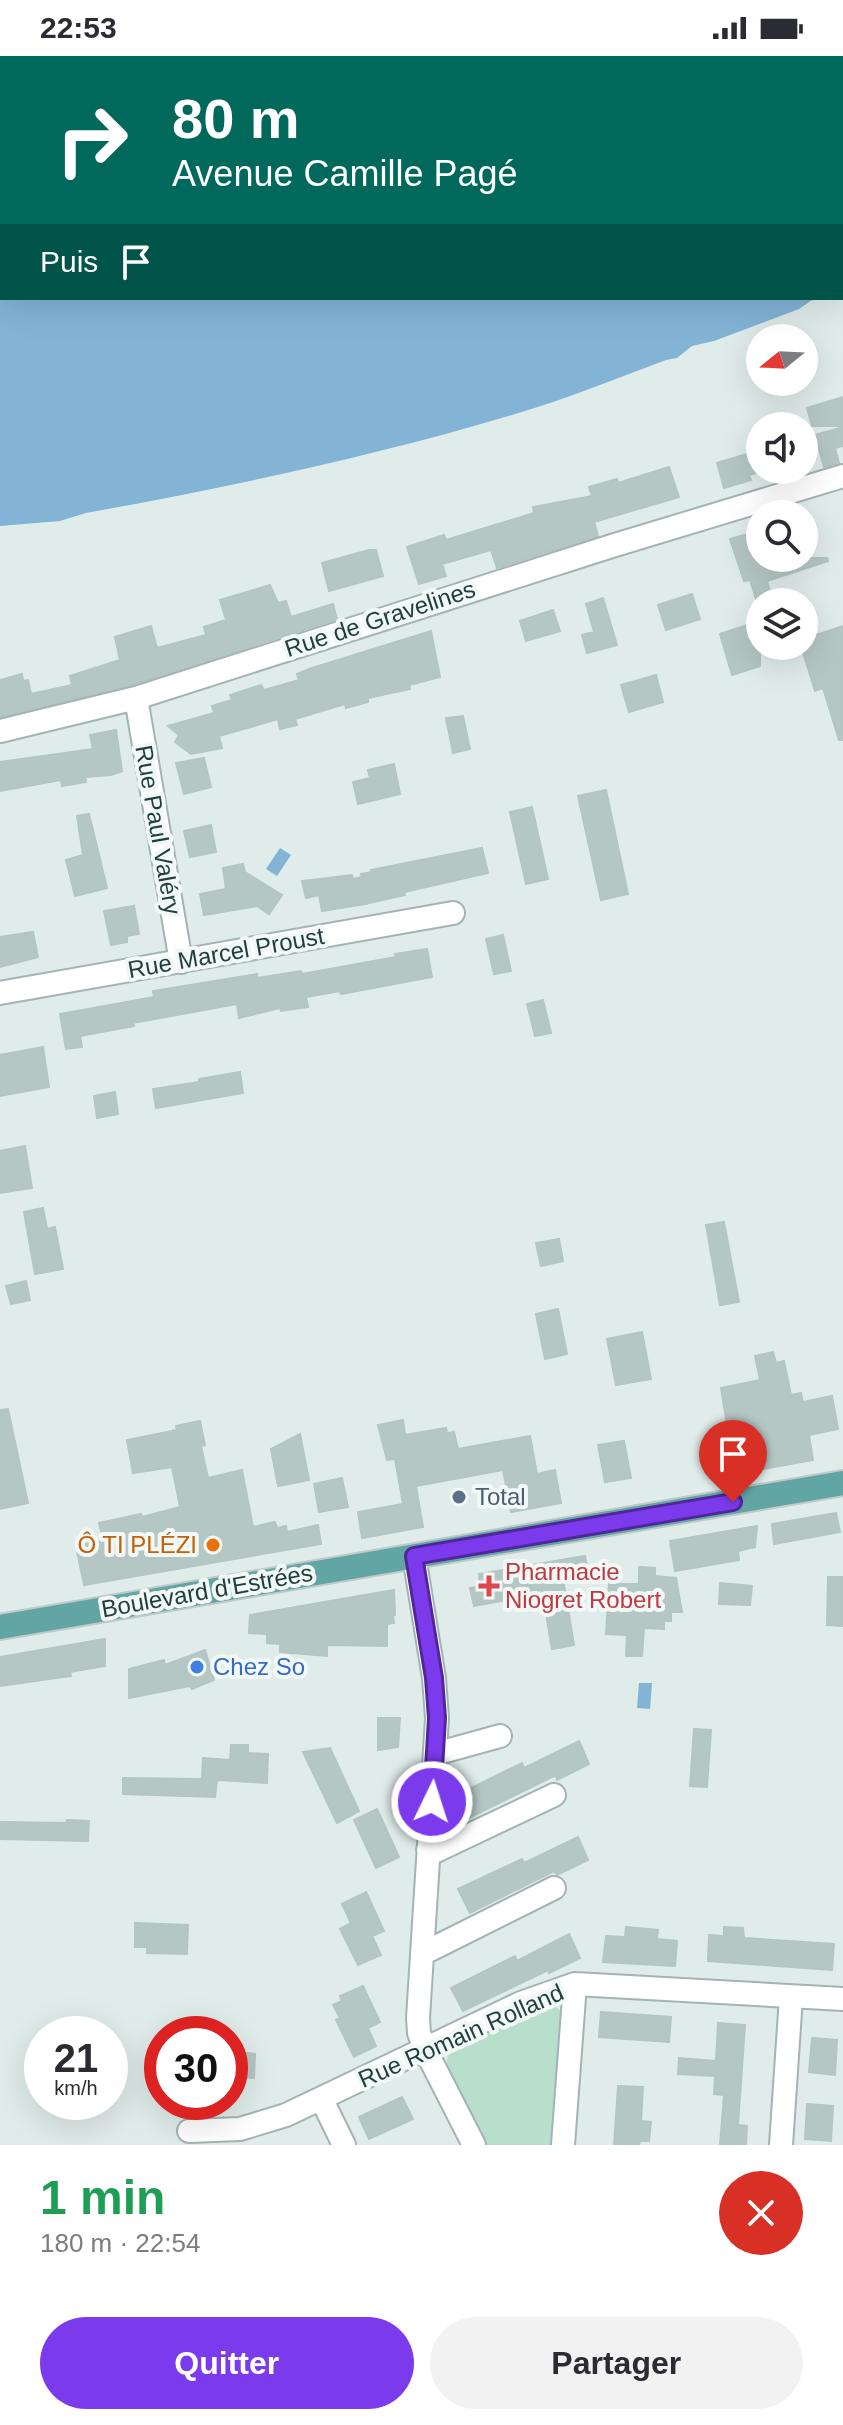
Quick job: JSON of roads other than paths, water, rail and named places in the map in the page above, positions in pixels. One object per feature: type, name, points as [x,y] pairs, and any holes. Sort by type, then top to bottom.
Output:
[{"type":"main road","name":"Boulevard d'Estrées","points":[[0,1627],[843,1483]]},
{"type":"street","name":"Rue de Gravelines","points":[[0,731],[136,698],[843,476]]},
{"type":"street","name":"Rue Paul Valéry","points":[[136,698],[181,962]]},
{"type":"street","name":"Rue Marcel Proust","points":[[0,993],[453,913]]},
{"type":"street","points":[[414,1556],[434,1678],[437,1718],[418,2018],[425,2049],[474,2145]]},
{"type":"street","points":[[435,1754],[500,1736]]},
{"type":"street","points":[[428,1850],[436,1851],[554,1795]]},
{"type":"street","points":[[423,1951],[554,1888]]},
{"type":"street","points":[[563,2145],[575,1984]]},
{"type":"street","name":"Rue Romain Rolland","points":[[189,2131],[240,2129],[286,2115],[521,2003],[575,1984],[843,1999]]},
{"type":"street","points":[[781,2145],[791,1997]]},
{"type":"street","points":[[322,2100],[344,2145]]},
{"type":"water","points":[[0,300],[812,300],[799,309],[759,324],[746,324],[746,329],[692,346],[677,358],[551,403],[300,470],[86,513],[60,521],[0,526]]},
{"type":"water","points":[[280,848],[291,855],[277,876],[266,869]]},
{"type":"water","points":[[639,1683],[652,1683],[650,1709],[637,1708]]},
{"type":"place","name":"Total","points":[[459,1497]]},
{"type":"place","name":"Ô TI PLÉZI","points":[[213,1545]]},
{"type":"place","name":"Pharmacie Niogret Robert","points":[[489,1586]]},
{"type":"place","name":"Chez So","points":[[197,1667]]}]
